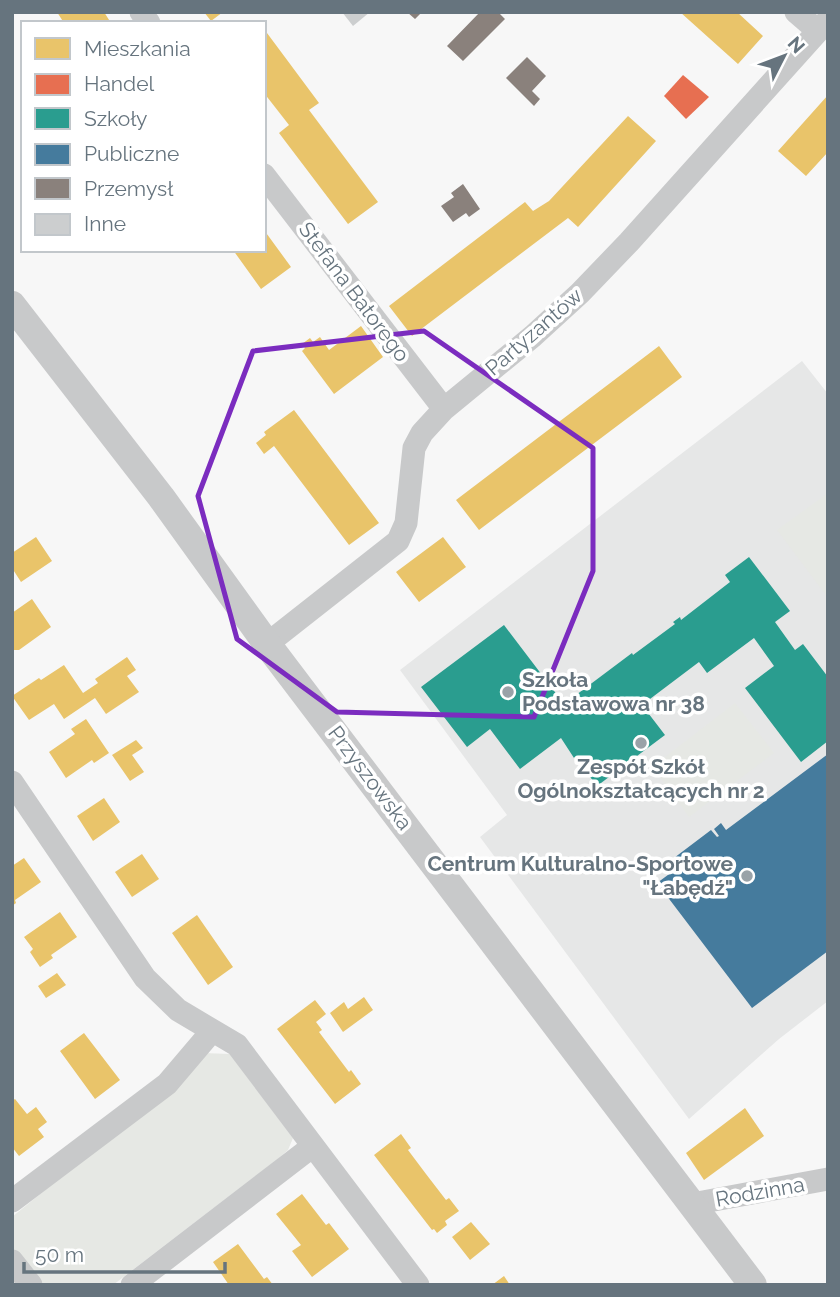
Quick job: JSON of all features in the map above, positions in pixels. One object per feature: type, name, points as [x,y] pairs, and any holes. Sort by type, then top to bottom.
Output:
[{"type":"street","points":[[796,12],[823,26]]},
{"type":"street","name":"Partyzantów","points":[[267,644],[398,541],[406,523],[414,448],[422,433],[444,409],[533,336],[580,293],[823,26]]},
{"type":"street","name":"Stefana Batorego","points":[[266,178],[444,409]]},
{"type":"street","name":"Przyszowska","points":[[12,305],[161,497],[267,644],[753,1285]]},
{"type":"street","points":[[12,782],[145,978],[178,1010],[237,1045],[418,1285]]},
{"type":"street","points":[[12,1201],[167,1084],[212,1031]]},
{"type":"street","points":[[132,1285],[313,1146]]},
{"type":"street","name":"Rodzinna","points":[[692,1204],[828,1179]]},
{"type":"street","points":[[12,1261],[32,1285]]},
{"type":"highlighted area","points":[[424,331],[593,448],[593,571],[534,717],[337,712],[237,639],[198,496],[253,351]]},
{"type":"shaded area","name":"Zespół Szkół Ogólnokształcących nr 2","points":[[802,361],[828,394],[828,1001],[779,1039],[689,1119],[480,837],[507,815],[400,670]]},
{"type":"shaded area","points":[[828,493],[828,598],[777,530]]},
{"type":"shaded area","points":[[735,703],[774,753],[689,817],[652,767]]},
{"type":"shaded area","points":[[203,1053],[230,1054],[293,1138],[288,1150],[113,1285],[42,1285],[12,1248],[12,1217],[82,1160]]},
{"type":"building: Mieszkania","points":[[57,12],[104,12],[110,21],[63,21]]},
{"type":"building: Mieszkania","points":[[204,12],[223,12],[211,21]]},
{"type":"building: Mieszkania","points":[[680,12],[737,12],[763,36],[738,64]]},
{"type":"building: Mieszkania","points":[[266,34],[319,103],[309,110],[378,202],[348,224],[279,133],[289,125],[266,96]]},
{"type":"building: Mieszkania","points":[[828,95],[828,152],[806,176],[778,151]]},
{"type":"building: Mieszkania","points":[[628,116],[656,141],[578,227],[568,218],[412,336],[389,306],[525,202],[533,211],[549,201]]},
{"type":"building: Mieszkania","points":[[266,233],[291,267],[261,289],[234,252],[266,252]]},
{"type":"building: Mieszkania","points":[[361,326],[383,357],[334,394],[302,351],[305,348],[302,344],[310,338],[313,342],[320,337],[329,350]]},
{"type":"building: Mieszkania","points":[[659,346],[682,377],[479,530],[456,500]]},
{"type":"building: Mieszkania","points":[[294,410],[379,523],[349,545],[274,446],[264,454],[256,443],[266,435],[264,432]]},
{"type":"building: Mieszkania","points":[[36,537],[52,561],[21,582],[12,568],[12,553]]},
{"type":"building: Mieszkania","points":[[443,537],[466,567],[419,602],[396,572]]},
{"type":"building: Mieszkania","points":[[32,599],[51,627],[19,650],[12,650],[12,613]]},
{"type":"building: Mieszkania","points":[[127,657],[136,670],[127,676],[139,692],[106,714],[95,698],[64,719],[54,704],[29,720],[12,696],[64,665],[83,693],[98,683],[95,679]]},
{"type":"building: Mieszkania","points":[[86,719],[109,753],[94,763],[92,760],[66,778],[49,752],[75,734],[71,729]]},
{"type":"building: Mieszkania","points":[[136,740],[143,748],[132,755],[144,772],[130,781],[112,755]]},
{"type":"building: Mieszkania","points":[[104,798],[120,822],[93,841],[77,816]]},
{"type":"building: Mieszkania","points":[[142,854],[159,879],[132,897],[115,872]]},
{"type":"building: Mieszkania","points":[[24,858],[41,882],[15,900],[16,903],[12,906],[12,866]]},
{"type":"building: Mieszkania","points":[[60,912],[77,937],[51,955],[53,958],[40,967],[30,952],[33,949],[24,937]]},
{"type":"building: Mieszkania","points":[[197,915],[233,967],[208,985],[172,933]]},
{"type":"building: Mieszkania","points":[[57,973],[66,985],[46,998],[38,986]]},
{"type":"building: Mieszkania","points":[[364,997],[373,1010],[343,1032],[330,1013],[344,1002],[348,1009]]},
{"type":"building: Mieszkania","points":[[315,1000],[326,1014],[316,1022],[322,1030],[319,1032],[361,1084],[335,1104],[277,1029]]},
{"type":"building: Mieszkania","points":[[84,1033],[120,1080],[95,1099],[60,1051]]},
{"type":"building: Mieszkania","points":[[15,1099],[27,1114],[36,1107],[47,1122],[38,1129],[44,1137],[19,1156],[12,1147],[12,1101]]},
{"type":"building: Mieszkania","points":[[745,1108],[764,1136],[704,1180],[686,1153]]},
{"type":"building: Mieszkania","points":[[401,1134],[411,1148],[408,1150],[426,1174],[446,1200],[449,1198],[459,1211],[445,1221],[447,1225],[437,1233],[374,1155]]},
{"type":"building: Mieszkania","points":[[302,1194],[349,1249],[312,1277],[292,1251],[301,1245],[276,1214]]},
{"type":"building: Mieszkania","points":[[471,1222],[490,1244],[470,1260],[452,1237]]},
{"type":"building: Mieszkania","points":[[238,1244],[264,1279],[267,1277],[273,1285],[229,1285],[213,1262]]},
{"type":"building: Mieszkania","points":[[504,1276],[510,1285],[492,1285]]},
{"type":"building: Handel","points":[[683,75],[709,97],[686,119],[664,96]]},
{"type":"building: Szkoły","points":[[749,557],[790,611],[775,622],[795,650],[803,644],[828,677],[828,741],[801,762],[745,688],[774,666],[754,638],[707,673],[699,662],[642,705],[665,735],[597,786],[561,738],[520,769],[490,729],[467,747],[421,687],[504,625],[564,704],[730,582],[725,575]]},
{"type":"building: Publiczne","name":"Centrum Kulturalno-Sportowe \"Łabędź\"","points":[[828,754],[828,951],[752,1008],[657,883],[676,869],[670,861],[711,830],[719,836],[714,829],[721,823],[726,830]]},
{"type":"building: Przemysł","points":[[407,12],[422,12],[415,19]]},
{"type":"building: Przemysł","points":[[480,12],[498,12],[505,19],[463,61],[447,46]]},
{"type":"building: Przemysł","points":[[527,57],[546,76],[532,91],[540,99],[534,106],[506,78]]},
{"type":"building: Przemysł","points":[[463,184],[480,209],[469,217],[466,213],[453,222],[441,206],[454,197],[451,193]]},
{"type":"building: Inne","points":[[342,12],[370,12],[353,26]]},
{"type":"place","name":"Szkoła Podstawowa nr 38","points":[[508,692]]},
{"type":"place","name":"Zespół Szkół Ogólnokształcących nr 2","points":[[641,743]]},
{"type":"place","name":"Centrum Kulturalno-Sportowe \"Łabędź\"","points":[[747,876]]}]
